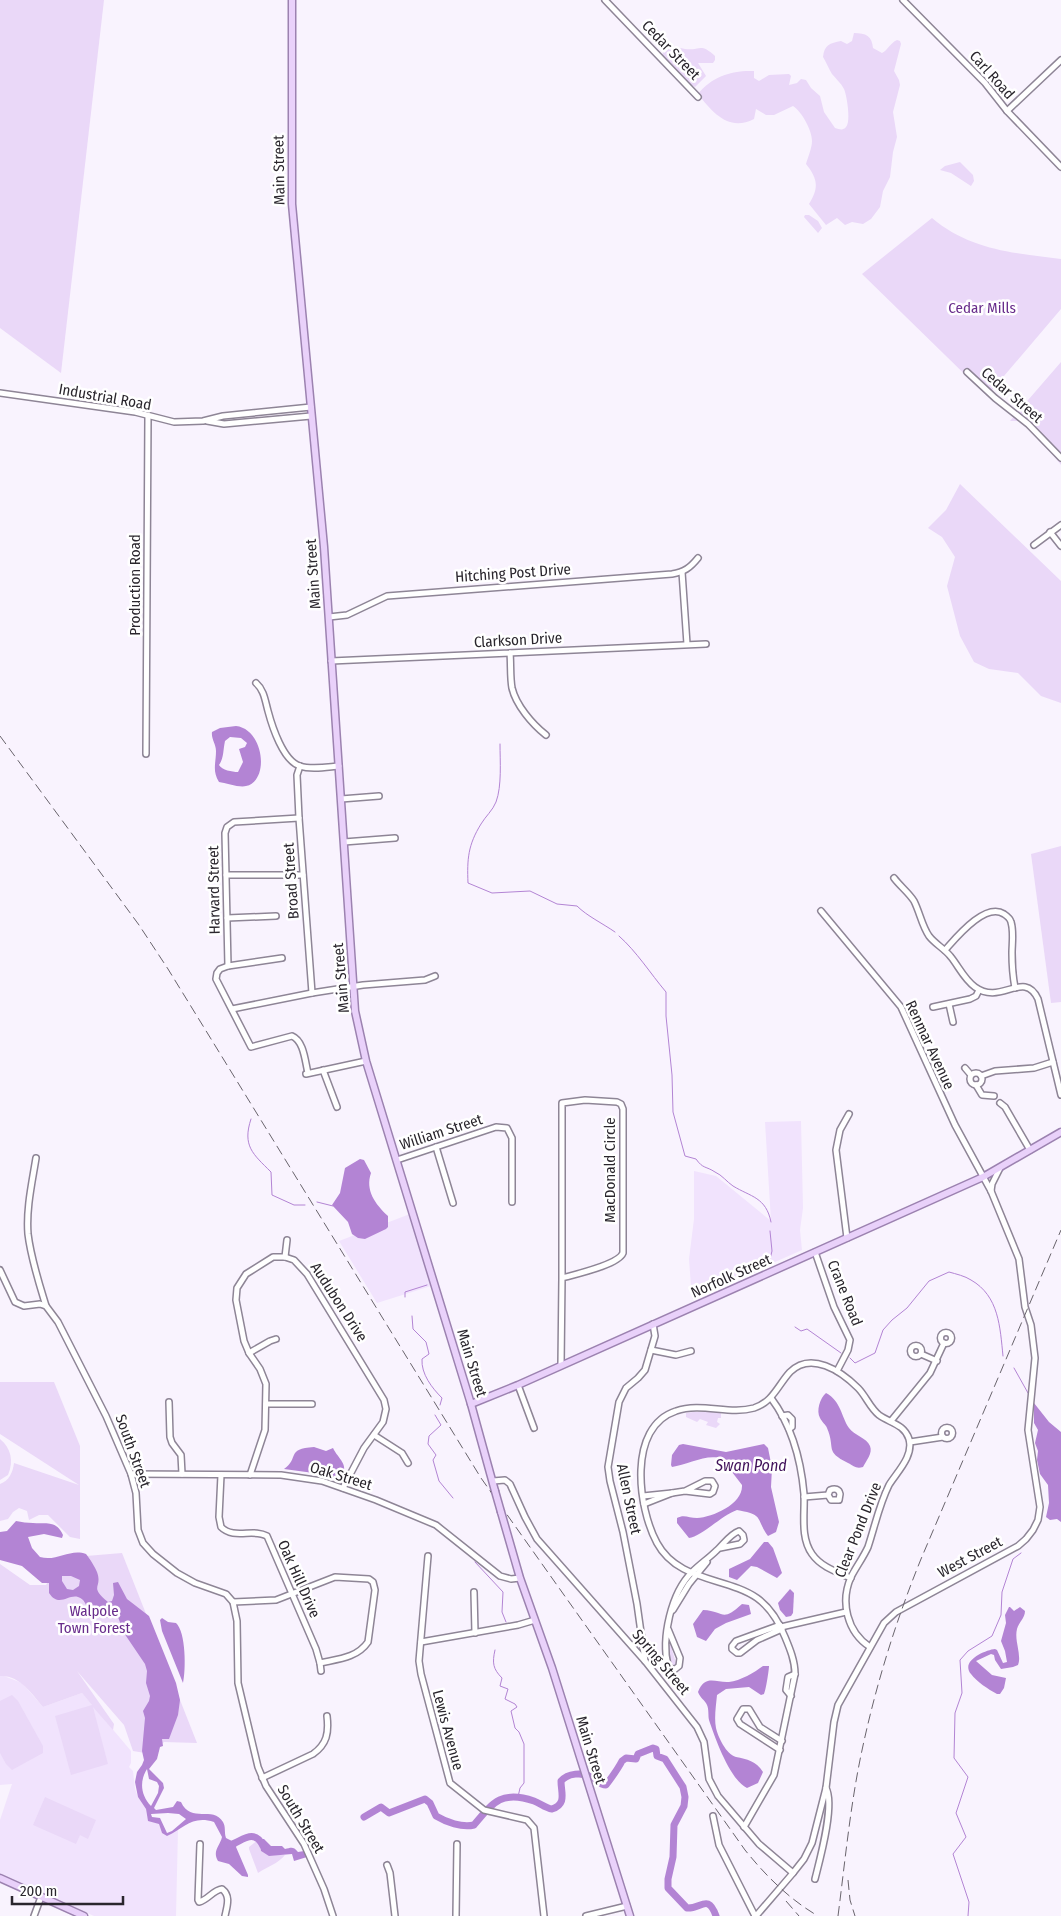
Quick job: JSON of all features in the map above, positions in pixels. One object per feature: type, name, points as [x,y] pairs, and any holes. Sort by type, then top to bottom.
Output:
[{"type":"main road","name":"Main Street","points":[[292,0],[292,193],[329,617],[353,986],[359,1030],[366,1061],[471,1404],[520,1578],[552,1668],[630,1916]]},
{"type":"main road","points":[[1000,1168],[1061,1132]]},
{"type":"main road","name":"Norfolk Street","points":[[471,1404],[518,1385],[1000,1168]]},
{"type":"main road","points":[[0,1878],[84,1916]]},
{"type":"street","name":"Cedar Street","points":[[605,0],[698,97]]},
{"type":"street","name":"Carl Road","points":[[903,0],[985,83],[1008,111],[1061,166]]},
{"type":"street","points":[[1008,111],[1061,60]]},
{"type":"street","name":"Cedar Street","points":[[967,372],[995,398],[1028,424],[1061,458]]},
{"type":"street","name":"Industrial Road","points":[[0,393],[148,416],[174,422],[207,421],[224,424],[311,416]]},
{"type":"street","name":"Industrial Road","points":[[207,421],[222,416],[311,407]]},
{"type":"street","name":"Production Road","points":[[146,754],[148,416]]},
{"type":"street","points":[[1034,545],[1061,525]]},
{"type":"street","points":[[1050,532],[1061,546]]},
{"type":"street","points":[[687,644],[682,572],[692,566],[698,558]]},
{"type":"street","name":"Hitching Post Drive","points":[[329,617],[348,615],[387,596],[682,572]]},
{"type":"street","name":"Clarkson Drive","points":[[331,661],[706,644]]},
{"type":"street","points":[[510,653],[512,686],[516,699],[538,728],[546,735]]},
{"type":"street","points":[[256,683],[262,689],[271,722],[288,756],[300,766],[310,768],[338,766]]},
{"type":"street","name":"Broad Street","points":[[300,766],[298,775],[299,818],[312,993]]},
{"type":"street","points":[[341,799],[380,796]]},
{"type":"street","name":"Harvard Street","points":[[228,966],[225,833],[227,827],[234,822],[299,818]]},
{"type":"street","points":[[344,842],[395,838]]},
{"type":"street","points":[[226,876],[303,875]]},
{"type":"street","points":[[894,878],[914,901],[930,938],[944,950],[962,974],[979,990],[991,994],[1028,986],[1036,993],[1061,1095]]},
{"type":"street","name":"Renmar Avenue","points":[[821,911],[901,1007],[950,1116],[983,1177]]},
{"type":"street","points":[[944,950],[971,923],[980,917],[992,912],[1006,914],[1012,922],[1013,931],[1012,968],[1014,988]]},
{"type":"street","points":[[226,918],[276,916]]},
{"type":"street","points":[[282,958],[228,966],[220,969],[216,974],[217,982],[251,1047],[292,1036],[297,1038],[302,1046],[306,1073],[366,1061]]},
{"type":"street","points":[[232,1009],[353,986],[425,980],[435,976]]},
{"type":"street","points":[[933,1007],[970,999],[976,996],[979,990]]},
{"type":"street","points":[[949,1004],[953,1022]]},
{"type":"street","points":[[971,1076],[976,1073],[981,1076],[995,1071],[1026,1069],[1053,1062]]},
{"type":"street","points":[[965,1068],[971,1076],[970,1081],[976,1085],[982,1095],[994,1096]]},
{"type":"street","points":[[324,1070],[337,1107]]},
{"type":"street","points":[[976,1085],[981,1082],[981,1076]]},
{"type":"street","name":"MacDonald Circle","points":[[561,1365],[562,1103],[585,1100],[617,1102],[621,1104],[622,1109],[623,1253],[614,1262],[562,1278]]},
{"type":"street","points":[[1000,1103],[1005,1107],[1030,1150]]},
{"type":"street","points":[[847,1238],[836,1150],[840,1130],[849,1114]]},
{"type":"street","name":"William Street","points":[[396,1160],[496,1128],[508,1129],[512,1141],[512,1202]]},
{"type":"street","points":[[436,1147],[454,1203]]},
{"type":"street","name":"South Street","points":[[36,1158],[30,1196],[28,1234],[46,1306],[55,1316],[98,1398],[131,1474],[136,1493],[138,1530],[144,1543],[148,1549],[177,1573],[195,1583],[226,1594],[233,1602],[237,1621],[238,1683],[258,1767],[262,1778],[304,1844],[324,1889],[333,1916]]},
{"type":"street","points":[[991,1191],[992,1184],[1000,1168]]},
{"type":"street","name":"West Street","points":[[755,1916],[804,1859],[812,1843],[826,1788],[836,1712],[844,1691],[884,1622],[893,1614],[1018,1546],[1031,1534],[1039,1514],[1039,1495],[1028,1430],[1035,1370],[1031,1325],[1026,1307],[1019,1259],[991,1191],[983,1177]]},
{"type":"street","points":[[250,1475],[264,1434],[266,1384],[264,1376],[249,1353],[243,1338],[236,1300],[237,1288],[249,1272],[273,1258],[284,1257],[287,1240]]},
{"type":"street","name":"Crane Road","points":[[815,1252],[834,1307],[850,1340],[848,1350],[837,1371]]},
{"type":"street","name":"Audubon Drive","points":[[284,1257],[296,1261],[305,1270],[380,1392],[385,1405],[383,1422],[364,1448],[344,1488]]},
{"type":"street","points":[[0,1270],[16,1302],[24,1306],[40,1304],[46,1306]]},
{"type":"street","name":"Allen Street","points":[[645,1661],[637,1604],[608,1467],[619,1402],[626,1388],[641,1375],[655,1336],[653,1324]]},
{"type":"street","points":[[249,1353],[270,1341],[276,1340]]},
{"type":"street","points":[[891,1421],[924,1382],[937,1361],[944,1343]]},
{"type":"street","points":[[651,1350],[672,1354],[691,1351]]},
{"type":"street","points":[[921,1354],[937,1361]]},
{"type":"street","points":[[744,1827],[772,1779],[791,1696],[795,1674],[794,1660],[781,1627],[768,1608],[756,1597],[694,1574],[668,1558],[660,1549],[650,1526],[643,1496],[641,1468],[643,1453],[651,1433],[664,1418],[675,1411],[691,1408],[746,1409],[755,1407],[771,1398],[792,1370],[805,1363],[819,1363],[837,1371],[857,1388],[876,1413],[901,1427],[910,1442],[943,1437]]},
{"type":"street","points":[[518,1385],[534,1428]]},
{"type":"street","points":[[771,1398],[789,1429],[799,1461],[804,1497],[805,1537],[812,1553],[822,1564],[851,1578]]},
{"type":"street","points":[[169,1402],[170,1437],[181,1455],[182,1474]]},
{"type":"street","points":[[266,1404],[312,1404]]},
{"type":"street","points":[[374,1435],[402,1453],[408,1463]]},
{"type":"street","name":"Clear Pond Drive","points":[[870,1647],[856,1635],[846,1612],[846,1594],[851,1578],[866,1550],[882,1500],[907,1458],[910,1442]]},
{"type":"street","name":"Oak Street","points":[[131,1474],[221,1474],[306,1477],[344,1488],[436,1525],[500,1576],[511,1579],[520,1578]]},
{"type":"street","name":"Oak Hill Drive","points":[[221,1474],[219,1517],[222,1527],[230,1532],[264,1534],[270,1542],[293,1594],[320,1663],[321,1671]]},
{"type":"street","name":"Spring Street","points":[[493,1482],[505,1480],[510,1484],[537,1539],[645,1661],[700,1732],[704,1742],[706,1766],[711,1784],[718,1796],[760,1844],[793,1873]]},
{"type":"street","points":[[644,1504],[685,1491],[705,1481],[712,1481],[715,1486],[714,1492],[710,1494],[685,1491]]},
{"type":"street","points":[[643,1496],[667,1492],[672,1494]]},
{"type":"street","points":[[804,1497],[828,1495]]},
{"type":"street","points":[[668,1629],[680,1658],[679,1666],[674,1670],[669,1668],[667,1664],[668,1629],[671,1614],[694,1574],[713,1554],[736,1532],[742,1532],[744,1540],[740,1544],[720,1548]]},
{"type":"street","name":"Lewis Avenue","points":[[428,1556],[419,1661],[450,1783],[486,1810],[527,1820],[534,1828],[544,1916]]},
{"type":"street","points":[[233,1602],[276,1600],[335,1577],[369,1579],[375,1586],[368,1642],[364,1648],[352,1656],[320,1663]]},
{"type":"street","points":[[474,1592],[475,1633]]},
{"type":"street","points":[[756,1637],[781,1627],[846,1612]]},
{"type":"street","points":[[421,1642],[518,1625],[535,1620]]},
{"type":"street","points":[[780,1750],[740,1724],[737,1719],[739,1713],[742,1709],[748,1709],[760,1727],[782,1741]]},
{"type":"street","points":[[262,1778],[320,1749],[328,1735],[327,1716]]},
{"type":"street","points":[[815,1879],[825,1836],[830,1796],[826,1788]]},
{"type":"street","points":[[713,1816],[719,1845],[755,1916]]},
{"type":"street","points":[[200,1844],[198,1900],[199,1902],[204,1901],[217,1890],[222,1889],[228,1898],[225,1916]]},
{"type":"street","points":[[456,1916],[457,1844]]},
{"type":"street","points":[[387,1865],[390,1873],[395,1916]]},
{"type":"street","points":[[34,1916],[41,1897]]},
{"type":"street","points":[[586,1916],[627,1906]]},
{"type":"shaded area","points":[[801,1121],[803,1208],[800,1230],[802,1250],[692,1299],[689,1259],[694,1219],[694,1171],[716,1176],[771,1221],[765,1122]]},
{"type":"shaded area","points":[[410,1214],[431,1286],[377,1303],[339,1241]]},
{"type":"shaded area","points":[[0,1676],[22,1683],[43,1707],[82,1693],[131,1751],[129,1767],[133,1771],[135,1789],[146,1809],[147,1817],[159,1824],[162,1833],[170,1834],[178,1829],[176,1916],[94,1916],[0,1875],[0,1820],[12,1784],[0,1785]]},
{"type":"green space","points":[[0,0],[104,0],[61,373],[0,328]]},
{"type":"green space","points":[[854,33],[868,36],[873,48],[882,53],[895,41],[900,41],[901,44],[894,71],[900,85],[893,112],[897,137],[890,177],[883,191],[880,207],[871,219],[863,224],[852,222],[845,225],[837,218],[826,225],[809,204],[816,188],[813,174],[806,164],[812,137],[800,112],[793,106],[774,115],[766,115],[756,109],[754,119],[737,123],[729,122],[716,114],[698,94],[716,79],[731,73],[754,71],[754,78],[759,81],[769,75],[789,74],[791,76],[789,85],[797,83],[801,79],[806,80],[811,88],[820,96],[824,112],[835,128],[844,129],[848,120],[845,92],[823,57],[828,45],[841,41],[847,44],[852,41]]},
{"type":"green space","points":[[669,46],[685,49],[703,48],[715,56],[713,63],[698,63],[706,76],[695,87],[686,82],[662,56],[664,49]]},
{"type":"green space","points":[[960,162],[973,175],[974,181],[971,186],[951,173],[940,170],[945,166]]},
{"type":"green space","points":[[809,215],[818,221],[822,228],[818,233],[804,217]]},
{"type":"green space","name":"Cedar Mills","points":[[932,218],[946,229],[977,243],[1009,252],[1061,259],[1061,309],[987,396],[862,274]]},
{"type":"green space","points":[[1061,362],[1061,465],[1026,421],[1010,421]]},
{"type":"green space","points":[[960,484],[1061,581],[1061,703],[1041,696],[1018,673],[989,669],[974,662],[960,636],[947,586],[955,557],[942,537],[928,528],[946,510]]},
{"type":"green space","points":[[1061,846],[1061,1002],[1051,1003],[1031,854]]},
{"type":"green space","points":[[0,1382],[54,1382],[80,1446],[80,1539],[70,1537],[48,1515],[39,1515],[29,1520],[27,1511],[19,1508],[8,1519],[0,1521],[0,1484],[10,1476],[14,1463],[79,1485],[0,1434]]},
{"type":"green space","points":[[721,1412],[721,1418],[718,1418],[717,1422],[720,1424],[716,1428],[706,1425],[708,1422],[700,1419],[697,1422],[686,1417],[686,1413]]},
{"type":"green space","points":[[0,1439],[7,1446],[11,1465],[8,1475],[0,1480]]},
{"type":"green space","name":"Walpole Town Forest","points":[[122,1553],[197,1743],[164,1742],[151,1754],[133,1751],[124,1725],[77,1671],[114,1724],[113,1730],[93,1707],[108,1764],[71,1775],[55,1716],[92,1705],[82,1693],[43,1707],[25,1686],[14,1679],[0,1676],[0,1564],[30,1585],[46,1585],[62,1558]]},
{"type":"green space","points":[[670,1640],[675,1649],[672,1650],[678,1664],[673,1668],[669,1665],[668,1642]]},
{"type":"green space","points":[[12,1695],[18,1701],[43,1746],[43,1753],[12,1770],[0,1753],[0,1701]]},
{"type":"green space","points":[[45,1797],[96,1820],[88,1839],[80,1835],[76,1844],[33,1825]]},
{"type":"green space","points":[[259,1839],[261,1851],[264,1853],[285,1855],[276,1863],[258,1873],[249,1847]]},
{"type":"water","points":[[236,726],[245,729],[253,736],[258,745],[261,766],[254,782],[246,786],[237,786],[219,782],[215,771],[216,748],[212,732],[220,728]],"holes":[[[230,737],[241,738],[247,743],[245,747],[239,749],[243,762],[238,772],[222,768],[219,765],[223,757],[225,741]]]},
{"type":"water","points":[[360,1159],[364,1160],[371,1173],[369,1185],[372,1196],[388,1216],[388,1227],[386,1229],[365,1239],[358,1238],[352,1234],[348,1222],[332,1205],[340,1193],[345,1168]]},
{"type":"water","points":[[826,1393],[838,1404],[849,1428],[870,1446],[870,1454],[863,1467],[854,1466],[833,1452],[830,1435],[818,1412],[820,1401]]},
{"type":"water","points":[[1034,1403],[1049,1422],[1061,1432],[1061,1522],[1057,1519],[1050,1520],[1046,1517],[1049,1503],[1048,1485],[1040,1474],[1037,1460],[1038,1451],[1035,1443],[1038,1430],[1034,1423]]},
{"type":"water","name":"Swan Pond","points":[[683,1444],[726,1452],[764,1444],[768,1448],[772,1468],[771,1487],[779,1522],[776,1532],[768,1536],[756,1516],[737,1510],[694,1537],[689,1538],[677,1523],[677,1518],[682,1516],[704,1517],[719,1512],[738,1498],[742,1485],[722,1459],[710,1457],[672,1467],[672,1455],[679,1445]]},
{"type":"water","points":[[314,1447],[326,1451],[333,1448],[344,1465],[341,1478],[338,1480],[321,1474],[284,1469],[289,1465],[296,1452]]},
{"type":"water","points":[[16,1521],[54,1525],[60,1530],[63,1535],[62,1538],[44,1534],[28,1537],[32,1548],[40,1557],[52,1558],[74,1553],[86,1554],[97,1572],[97,1590],[102,1597],[108,1602],[112,1601],[114,1595],[113,1583],[118,1582],[127,1599],[149,1616],[176,1683],[180,1700],[178,1715],[169,1739],[162,1739],[163,1746],[160,1747],[157,1759],[149,1769],[163,1783],[164,1788],[154,1808],[156,1810],[173,1807],[177,1801],[181,1802],[190,1812],[219,1817],[224,1824],[226,1838],[232,1841],[237,1839],[236,1847],[248,1877],[242,1876],[229,1864],[218,1861],[216,1851],[222,1837],[214,1822],[206,1820],[194,1821],[167,1836],[162,1833],[159,1824],[148,1821],[146,1809],[138,1797],[135,1782],[137,1772],[144,1760],[142,1751],[145,1718],[143,1711],[150,1696],[146,1683],[147,1671],[145,1664],[124,1633],[115,1609],[109,1611],[110,1617],[108,1618],[95,1613],[78,1597],[56,1600],[49,1593],[49,1583],[42,1583],[22,1566],[0,1560],[0,1532],[7,1531]],"holes":[[[62,1576],[71,1576],[80,1580],[79,1586],[73,1590],[67,1589],[62,1581]],[[147,1769],[149,1779],[157,1782],[159,1786],[158,1793],[151,1806],[143,1793],[144,1774]],[[151,1814],[179,1814],[186,1819],[167,1833],[160,1818],[152,1817]]]},
{"type":"water","points":[[764,1542],[768,1542],[773,1548],[782,1573],[777,1578],[757,1567],[751,1566],[737,1580],[729,1577],[729,1569],[750,1559]]},
{"type":"water","points":[[790,1589],[794,1593],[793,1613],[791,1616],[786,1617],[780,1610],[778,1603]]},
{"type":"water","points":[[742,1604],[749,1605],[751,1614],[715,1629],[706,1641],[697,1637],[693,1624],[703,1610],[726,1615]]},
{"type":"water","points":[[1009,1607],[1014,1611],[1020,1607],[1025,1611],[1016,1634],[1019,1657],[1018,1665],[1001,1669],[994,1655],[991,1654],[976,1661],[992,1675],[1006,1678],[1004,1688],[1000,1694],[997,1694],[973,1677],[968,1669],[975,1657],[995,1649],[1003,1663],[1007,1662],[1001,1641],[1006,1623],[1005,1615]]},
{"type":"water","points":[[162,1618],[168,1622],[176,1623],[182,1634],[185,1661],[183,1683],[162,1631],[160,1620]]},
{"type":"water","points":[[763,1666],[769,1666],[764,1694],[761,1695],[749,1687],[726,1689],[717,1695],[715,1724],[723,1745],[732,1755],[751,1761],[763,1772],[758,1783],[747,1788],[741,1784],[729,1768],[709,1720],[707,1705],[698,1692],[707,1681],[729,1682],[738,1680]]},
{"type":"water","points":[[259,1839],[264,1839],[271,1846],[282,1846],[285,1849],[293,1848],[298,1852],[304,1851],[307,1857],[294,1861],[292,1854],[269,1856],[261,1851]]},
{"type":"waterway","points":[[500,744],[498,796],[495,805],[481,824],[471,846],[468,859],[468,883],[492,893],[530,891],[557,904],[577,906],[615,932]]},
{"type":"waterway","points":[[619,936],[638,956],[666,992],[673,1112],[685,1156],[696,1159],[703,1166],[718,1173],[733,1186],[757,1199],[765,1207],[771,1222]]},
{"type":"waterway","points":[[251,1119],[248,1136],[249,1143],[254,1154],[271,1172],[272,1195],[294,1205],[305,1205]]},
{"type":"waterway","points":[[317,1202],[333,1206]]},
{"type":"waterway","points":[[751,1274],[769,1263],[772,1251],[770,1231]]},
{"type":"waterway","points":[[850,1358],[855,1363],[875,1353],[883,1330],[892,1320],[907,1308],[929,1281],[949,1272],[969,1279],[980,1287],[993,1303],[999,1323],[1003,1356]]},
{"type":"waterway","points":[[405,1297],[405,1292],[427,1285]]},
{"type":"waterway","points":[[412,1316],[413,1329],[426,1342],[429,1354],[422,1359],[423,1370],[431,1385],[442,1398],[440,1405]]},
{"type":"waterway","points":[[795,1327],[801,1331],[807,1329],[841,1353]]},
{"type":"waterway","points":[[1014,1368],[1028,1393]]},
{"type":"waterway","points":[[435,1415],[441,1425],[429,1436],[428,1444],[436,1455],[433,1460],[439,1481],[453,1498]]},
{"type":"waterway","points":[[968,1916],[969,1902],[953,1854],[966,1837],[956,1813],[968,1777],[954,1758],[955,1713],[962,1693],[960,1660],[968,1651],[992,1636],[1001,1615],[1002,1592],[1013,1559],[1021,1553]]},
{"type":"waterway","points":[[475,1562],[503,1592],[502,1612],[506,1622]]},
{"type":"waterway","points":[[495,1650],[495,1669],[502,1678],[500,1686],[508,1689],[505,1699],[517,1707],[511,1711],[515,1728],[519,1732],[524,1744],[524,1783],[520,1788],[518,1797]]},
{"type":"waterway","points":[[364,1817],[381,1807],[389,1813],[425,1799],[430,1803],[436,1816],[464,1826],[474,1825],[493,1804],[506,1798],[523,1798],[552,1809],[560,1804],[562,1794],[561,1781],[564,1778],[575,1774],[584,1774],[606,1785],[622,1761],[626,1758],[636,1759],[638,1754],[653,1748],[656,1749],[657,1756],[665,1759],[683,1787],[685,1797],[684,1806],[674,1825],[673,1857],[668,1888],[687,1908],[707,1904],[710,1905],[716,1916]]},
{"type":"waterway","points":[[230,1845],[247,1837],[256,1837],[263,1846]]},
{"type":"railway","points":[[0,736],[139,925],[168,969],[481,1478],[745,1850],[778,1886],[818,1916]]},
{"type":"railway","points":[[838,1916],[857,1775],[879,1680],[894,1631],[921,1559],[1061,1230]]},
{"type":"railway","points":[[848,1880],[850,1900],[855,1916]]},
{"type":"railway","points":[[786,1901],[799,1916]]}]
